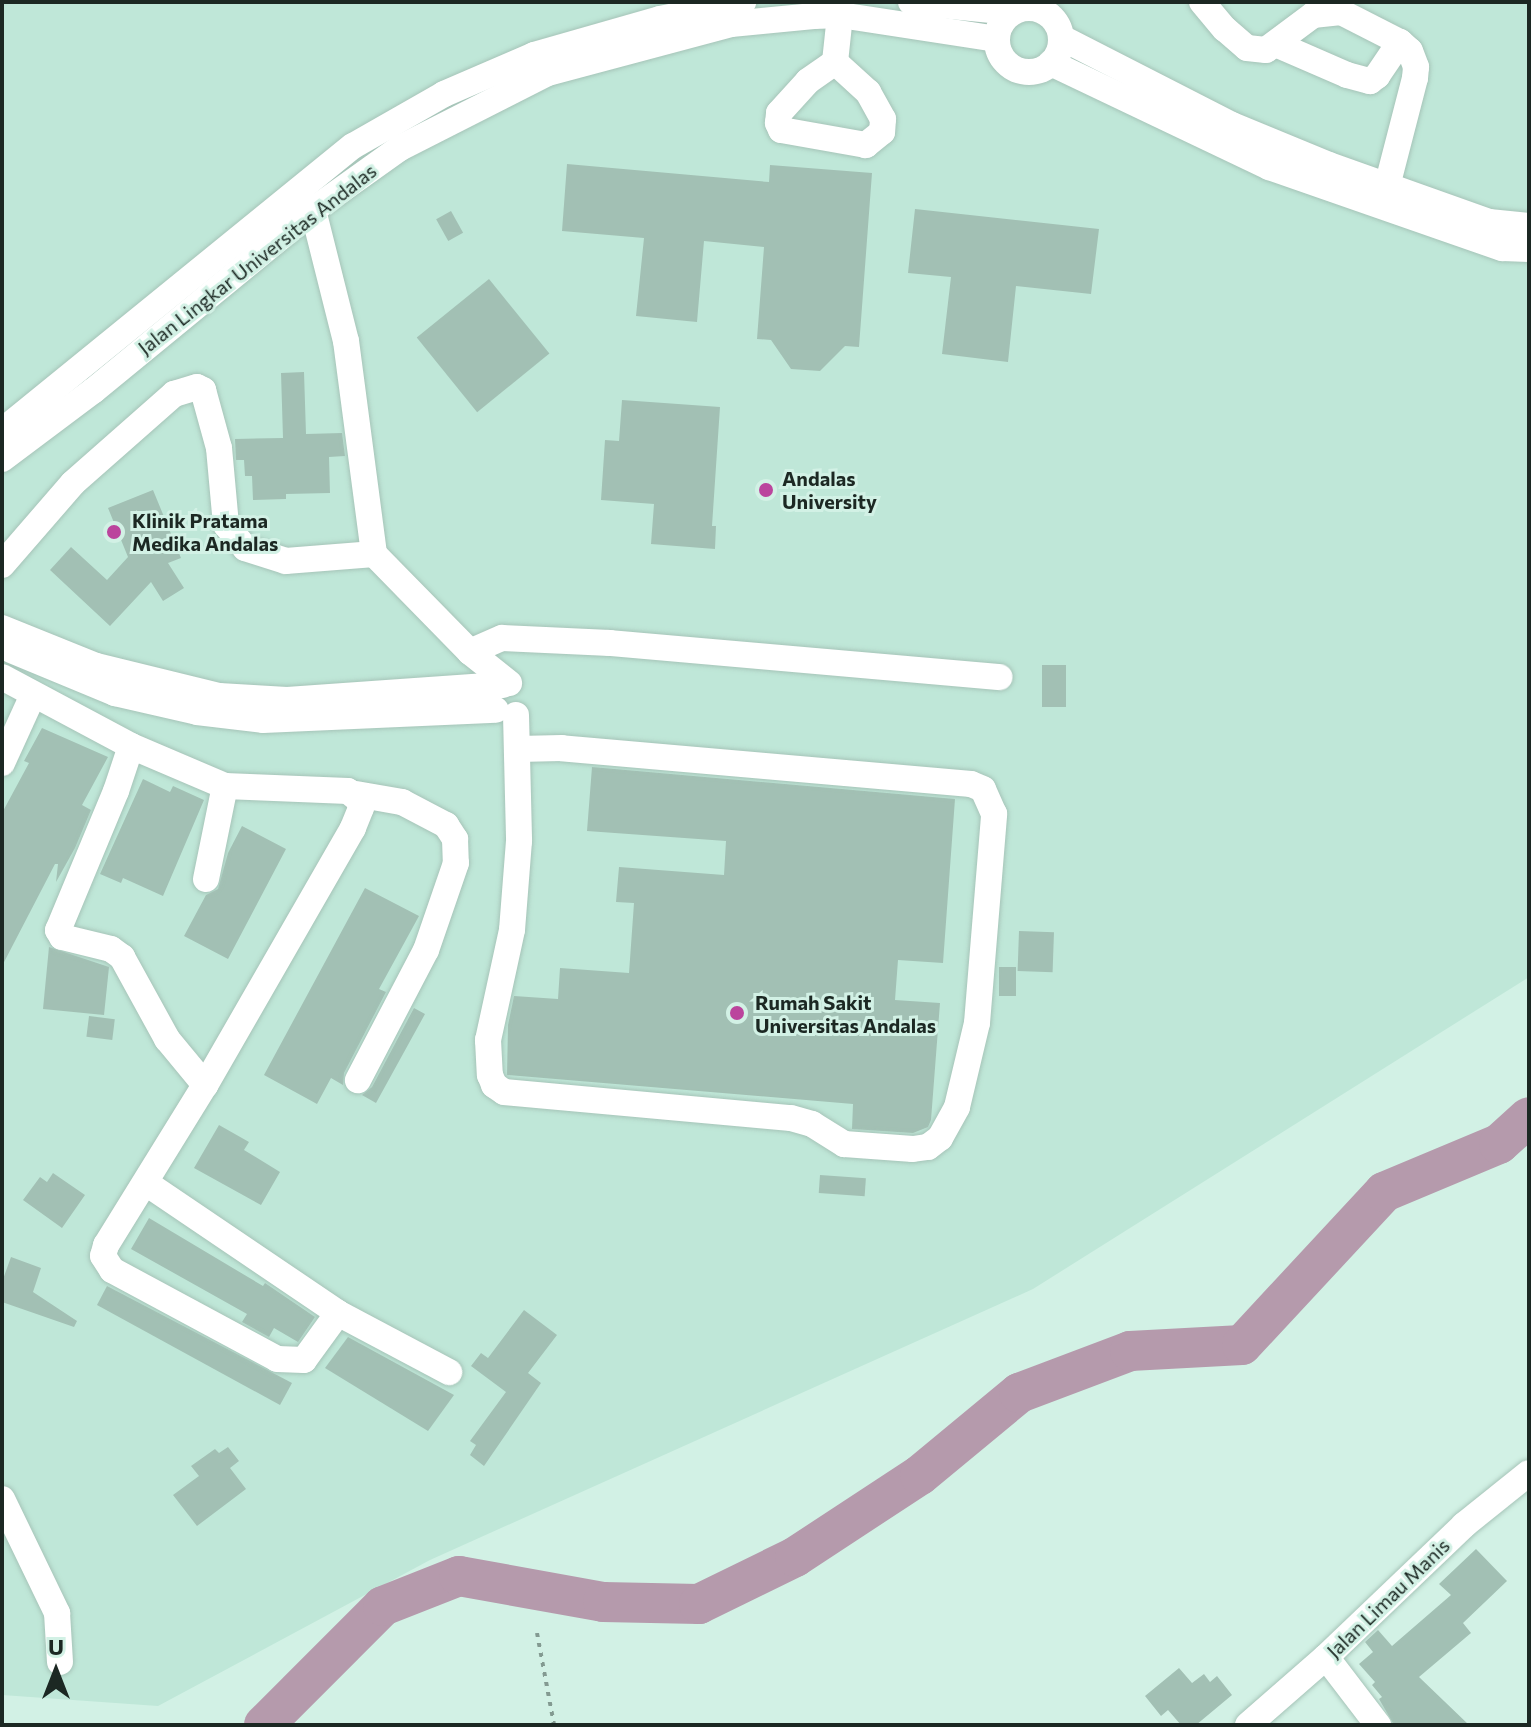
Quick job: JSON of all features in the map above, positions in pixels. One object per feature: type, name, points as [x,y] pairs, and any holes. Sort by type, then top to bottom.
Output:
[{"type":"street","name":"Jalan Lingkar Universitas Andalas","points":[[2,459],[93,391],[353,146],[424,106],[534,55],[660,19],[743,2]]},
{"type":"street","points":[[911,2],[1043,10],[1232,125],[1387,186],[1502,248],[1529,249]]},
{"type":"street","points":[[1202,2],[1225,29],[1247,48],[1266,50],[1278,45],[1313,15],[1341,12],[1400,42],[1414,58],[1415,78],[1387,186]]},
{"type":"street","points":[[1019,7],[998,28],[996,39],[1001,57],[1016,69],[1034,72],[1051,63],[1060,22]]},
{"type":"street","name":"Jalan Lingkar Universitas Andalas","points":[[2,431],[208,280],[400,148],[548,73],[731,24],[840,15],[996,39]]},
{"type":"street","points":[[835,62],[840,15]]},
{"type":"street","points":[[1278,45],[1347,75],[1370,81],[1377,76],[1400,42]]},
{"type":"street","points":[[1051,63],[1269,167],[1443,217],[1529,226]]},
{"type":"street","points":[[424,106],[440,128]]},
{"type":"street","points":[[313,210],[346,341],[374,554],[470,652],[506,698],[518,749],[519,841],[512,930],[488,1040],[490,1075],[494,1085],[504,1092],[791,1118],[812,1124],[844,1144],[913,1149],[928,1147],[940,1138],[957,1107],[977,1023],[994,814],[983,789],[971,784],[562,748],[518,749]]},
{"type":"street","points":[[2,565],[73,483],[174,394],[188,387],[203,390],[219,448],[226,525],[245,548],[286,561],[374,554]]},
{"type":"street","points":[[2,628],[96,666],[219,696],[287,700],[506,698]]},
{"type":"street","points":[[470,652],[502,638],[594,642],[1000,677]]},
{"type":"street","points":[[2,646],[115,693],[197,712],[263,720],[506,698]]},
{"type":"street","points":[[2,677],[131,746],[225,786],[312,788],[402,802],[446,825],[455,839],[456,863],[426,950],[358,1080]]},
{"type":"street","points":[[2,763],[33,695]]},
{"type":"street","points":[[131,746],[58,930],[62,937],[111,949],[122,957],[167,1039],[205,1085]]},
{"type":"street","points":[[206,879],[225,786]]},
{"type":"street","points":[[338,1313],[304,1360],[296,1363],[277,1359],[112,1270],[103,1256],[106,1245],[205,1085],[353,828],[361,808],[356,794]]},
{"type":"street","points":[[146,1183],[338,1313],[449,1372]]},
{"type":"street","name":"Jalan Limau Manis","points":[[1248,1725],[1326,1657],[1464,1525],[1529,1473]]},
{"type":"street","points":[[2,1499],[39,1570],[57,1613],[60,1662]]},
{"type":"street","points":[[1326,1657],[1378,1725]]},
{"type":"path","points":[[537,1633],[554,1725]]},
{"type":"shaded area","name":"Andalas University","points":[[2,2],[1529,2],[1529,977],[1033,1289],[430,1560],[158,1706],[2,1695]]},
{"type":"building","points":[[567,164],[769,182],[770,165],[872,173],[859,347],[845,346],[820,371],[791,369],[771,340],[757,339],[764,247],[704,241],[697,322],[636,316],[644,238],[562,231]]},
{"type":"building","points":[[915,209],[1099,229],[1091,294],[1016,286],[1008,362],[942,354],[951,277],[908,273]]},
{"type":"building","points":[[451,211],[463,233],[448,241],[436,219]]},
{"type":"building","points":[[489,279],[549,354],[477,412],[417,338]]},
{"type":"building","points":[[304,372],[306,434],[342,433],[345,456],[329,457],[330,493],[286,494],[286,499],[253,500],[252,476],[245,476],[244,460],[236,460],[235,439],[283,438],[281,373]]},
{"type":"building","points":[[622,400],[720,407],[712,526],[716,526],[715,549],[651,544],[654,504],[601,500],[605,440],[619,441]]},
{"type":"building","points":[[153,490],[181,558],[168,563],[184,588],[163,601],[151,582],[110,626],[50,570],[71,547],[107,580],[128,557],[108,508]]},
{"type":"building","points":[[1042,665],[1066,665],[1066,707],[1042,707]]},
{"type":"building","points":[[42,728],[108,757],[82,805],[91,810],[75,848],[56,882],[58,864],[55,864],[2,966],[2,813],[29,763],[24,761]]},
{"type":"building","points":[[592,767],[955,799],[943,963],[898,960],[895,1000],[940,1003],[928,1127],[913,1133],[852,1129],[853,1104],[507,1075],[508,1025],[514,996],[558,999],[560,968],[629,973],[634,903],[616,902],[619,867],[724,875],[726,841],[587,831]]},
{"type":"building","points":[[143,779],[170,792],[173,786],[204,800],[163,896],[123,878],[121,883],[100,874]]},
{"type":"building","points":[[242,826],[286,849],[228,959],[184,936],[206,895],[218,889],[228,853]]},
{"type":"building","points":[[365,888],[419,916],[379,989],[386,992],[344,1073],[343,1085],[331,1078],[317,1104],[264,1075]]},
{"type":"building","points":[[1019,931],[1054,932],[1053,972],[1018,971]]},
{"type":"building","points":[[49,947],[109,967],[104,1015],[43,1009]]},
{"type":"building","points":[[999,967],[1016,967],[1016,996],[999,996]]},
{"type":"building","points":[[414,1008],[425,1014],[376,1103],[362,1095],[372,1087]]},
{"type":"building","points":[[89,1016],[115,1019],[112,1040],[86,1037]]},
{"type":"building","points":[[219,1125],[249,1142],[244,1150],[280,1172],[261,1205],[194,1168]]},
{"type":"building","points":[[53,1173],[85,1195],[62,1228],[23,1200],[40,1177],[47,1182]]},
{"type":"building","points":[[820,1175],[866,1178],[865,1196],[819,1193]]},
{"type":"building","points":[[149,1218],[263,1286],[265,1283],[315,1317],[298,1342],[274,1328],[269,1337],[242,1322],[247,1314],[131,1249]]},
{"type":"building","points":[[11,1257],[41,1268],[33,1292],[77,1321],[74,1327],[2,1302],[2,1282]]},
{"type":"building","points":[[107,1286],[292,1383],[280,1405],[97,1305]]},
{"type":"building","points":[[524,1310],[557,1335],[528,1373],[541,1383],[484,1466],[470,1455],[476,1445],[470,1441],[506,1392],[471,1366],[481,1353],[488,1358]]},
{"type":"building","points":[[348,1337],[454,1395],[428,1431],[325,1368]]},
{"type":"building","points":[[228,1447],[239,1461],[230,1468],[246,1489],[197,1526],[173,1495],[199,1476],[191,1466],[215,1449],[219,1453]]},
{"type":"building","points":[[1476,1549],[1507,1581],[1463,1623],[1471,1633],[1419,1677],[1469,1725],[1394,1725],[1379,1699],[1382,1697],[1372,1685],[1375,1682],[1359,1664],[1373,1652],[1365,1642],[1378,1630],[1392,1646],[1451,1595],[1439,1584]]},
{"type":"building","points":[[1179,1668],[1192,1683],[1204,1674],[1210,1682],[1217,1676],[1232,1695],[1196,1725],[1181,1725],[1168,1710],[1161,1716],[1145,1696]]},
{"type":"waterway","points":[[264,1725],[383,1606],[459,1576],[603,1602],[699,1604],[795,1557],[920,1475],[1019,1393],[1130,1351],[1242,1345],[1384,1192],[1499,1144],[1529,1117]]},
{"type":"place","name":"Andalas University","points":[[766,490]]},
{"type":"place","name":"Klinik Pratama Medika Andalas","points":[[114,532]]},
{"type":"place","name":"Rumah Sakit Universitas Andalas","points":[[737,1013]]}]
